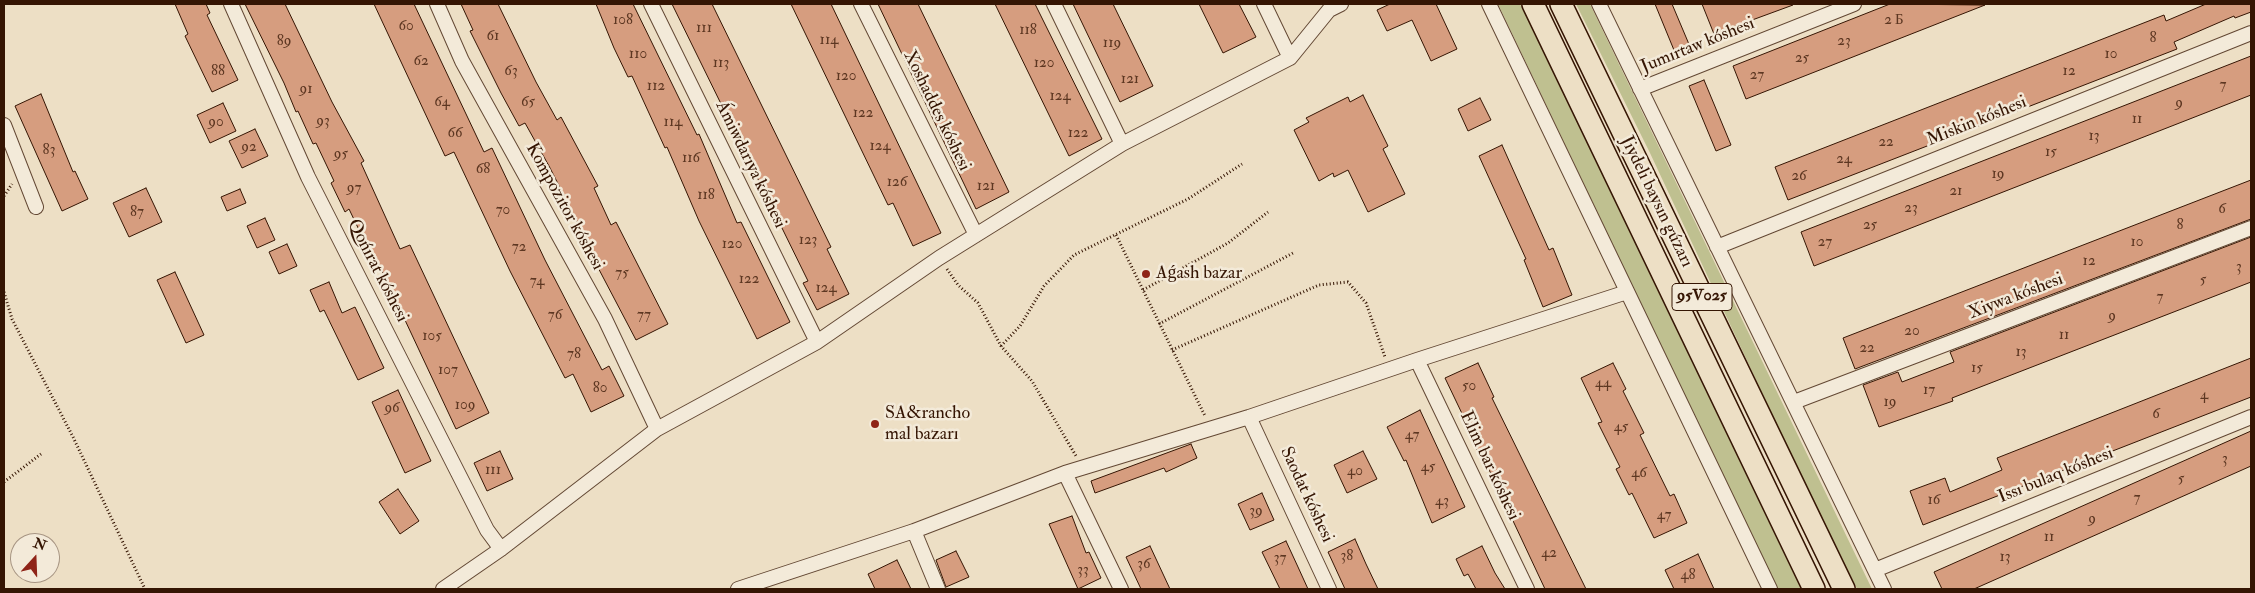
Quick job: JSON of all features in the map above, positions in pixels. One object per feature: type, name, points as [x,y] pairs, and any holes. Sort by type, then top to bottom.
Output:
[{"type":"main road","name":"Jiydeli baysın gúzarı","points":[[1532,4],[1814,589]]},
{"type":"main road","name":"Jiydeli baysın gúzarı","points":[[1561,4],[1844,589]]},
{"type":"street","name":"Qońırat kóshesi","points":[[230,4],[308,177],[487,530],[501,550]]},
{"type":"street","name":"Kompozitor kóshesi","points":[[437,4],[462,61],[605,320],[658,429]]},
{"type":"street","name":"Ámiwdarıya kóshesi","points":[[651,4],[817,342]]},
{"type":"street","name":"Xoshaddes kóshesi","points":[[861,4],[976,235]]},
{"type":"street","points":[[1054,4],[1122,144]]},
{"type":"street","points":[[1264,4],[1290,58]]},
{"type":"street","points":[[443,589],[501,550],[658,429],[817,342],[939,258],[1122,144],[1290,58],[1329,10],[1341,4]]},
{"type":"street","points":[[1489,4],[1770,589]]},
{"type":"street","points":[[1599,4],[1884,589]]},
{"type":"street","name":"Jumırtaw kóshesi","points":[[1640,89],[1854,4]]},
{"type":"street","name":"Miskin kóshesi","points":[[1717,247],[2251,33]]},
{"type":"street","points":[[4,125],[36,207]]},
{"type":"street","name":"Xiywa kóshesi","points":[[1794,402],[2251,228]]},
{"type":"street","points":[[738,589],[914,530],[1065,473],[1249,417],[1627,292]]},
{"type":"street","name":"Elim bar kóshesi","points":[[1417,360],[1527,589]]},
{"type":"street","name":"Saodat kóshesi","points":[[1249,417],[1329,589]]},
{"type":"street","name":"Issı bulaq kóshesi","points":[[1875,570],[2251,417]]},
{"type":"street","points":[[1065,473],[1121,589]]},
{"type":"street","points":[[914,530],[938,589]]},
{"type":"path","points":[[1001,346],[1020,326],[1044,286],[1074,255],[1188,198],[1242,164]]},
{"type":"path","points":[[1143,290],[1228,243],[1268,212]]},
{"type":"path","points":[[1116,235],[1211,429]]},
{"type":"path","points":[[1159,324],[1293,254]]},
{"type":"path","points":[[939,258],[958,284],[978,303],[1001,346],[1032,382],[1083,468]]},
{"type":"path","points":[[1172,350],[1319,285],[1348,282],[1366,303],[1390,369]]},
{"type":"path","points":[[4,292],[12,319],[72,436],[145,589]]},
{"type":"path","points":[[4,482],[41,454]]},
{"type":"green space","points":[[1498,4],[1520,4],[1801,589],[1777,589]]},
{"type":"green space","points":[[1576,4],[1590,4],[1872,589],[1857,589],[1778,427],[1650,153]]},
{"type":"building","points":[[175,4],[206,4],[210,13],[207,15],[238,80],[212,92],[185,36],[188,34]]},
{"type":"building","points":[[245,4],[285,4],[332,102],[364,161],[361,163],[400,249],[410,245],[489,413],[456,429],[375,256],[372,257],[349,209],[345,212],[331,183],[334,181],[316,143],[313,144],[298,111],[296,112],[284,83]]},
{"type":"building","points":[[374,4],[414,4],[484,152],[492,148],[545,260],[602,370],[609,366],[624,396],[591,412],[573,374],[565,378],[510,271],[454,152],[445,156]]},
{"type":"building","points":[[461,4],[498,4],[536,82],[557,120],[561,117],[598,186],[594,188],[611,225],[616,222],[668,324],[636,340],[583,239],[585,237],[549,166],[525,123],[519,126],[501,93],[470,31],[473,30]]},
{"type":"building","points":[[596,4],[633,4],[697,135],[699,134],[737,223],[741,222],[790,322],[757,339],[699,221],[667,147],[665,148],[632,76],[628,77],[614,48]]},
{"type":"building","points":[[672,4],[712,4],[831,247],[827,249],[849,294],[817,310],[803,283],[808,281]]},
{"type":"building","points":[[791,4],[831,4],[941,233],[913,246],[893,203],[888,205]]},
{"type":"building","points":[[878,4],[918,4],[1009,192],[976,209]]},
{"type":"building","points":[[995,4],[1035,4],[1102,139],[1069,156]]},
{"type":"building","points":[[1073,4],[1113,4],[1153,86],[1120,102]]},
{"type":"building","points":[[1199,4],[1239,4],[1256,37],[1223,53]]},
{"type":"building","points":[[1390,4],[1436,4],[1457,49],[1431,61],[1412,20],[1387,31],[1377,10]]},
{"type":"building","points":[[1655,4],[1672,4],[1691,49],[1676,55]]},
{"type":"building","points":[[1702,4],[1792,4],[1793,5],[1714,34]]},
{"type":"building","points":[[1890,4],[1985,5],[1746,99],[1733,66]]},
{"type":"building","points":[[2206,4],[2251,4],[2251,12],[2235,18],[2234,16],[2174,42],[2177,49],[1788,200],[1775,167],[2164,15],[2166,21]]},
{"type":"building","points":[[2251,56],[2251,95],[1814,266],[1801,232]]},
{"type":"building","points":[[1704,80],[1731,145],[1716,151],[1689,86]]},
{"type":"building","points":[[41,94],[73,172],[75,171],[88,199],[62,211],[15,106]]},
{"type":"building","points":[[1363,95],[1388,146],[1383,149],[1405,194],[1368,212],[1348,170],[1334,177],[1333,173],[1319,181],[1294,130],[1309,122],[1306,118],[1348,97],[1350,102]]},
{"type":"building","points":[[1480,98],[1491,120],[1468,131],[1458,109]]},
{"type":"building","points":[[223,103],[236,131],[210,143],[197,115]]},
{"type":"building","points":[[255,129],[268,156],[242,168],[229,141]]},
{"type":"building","points":[[1502,145],[1549,250],[1553,248],[1572,295],[1543,307],[1524,260],[1526,259],[1479,156]]},
{"type":"building","points":[[2251,180],[2251,219],[1855,369],[1843,338]]},
{"type":"building","points":[[146,188],[162,222],[129,237],[113,203]]},
{"type":"building","points":[[240,189],[246,203],[227,211],[221,197]]},
{"type":"building","points":[[265,218],[275,240],[257,248],[247,226]]},
{"type":"building","points":[[2251,237],[2251,282],[1952,398],[1953,401],[1879,427],[1863,385],[1898,372],[1902,382],[1954,362],[1950,352]]},
{"type":"building","points":[[287,244],[297,266],[279,274],[269,252]]},
{"type":"building","points":[[175,272],[204,335],[186,343],[157,280]]},
{"type":"building","points":[[329,282],[342,313],[355,307],[384,368],[358,380],[324,310],[320,312],[310,290]]},
{"type":"building","points":[[2251,358],[2251,397],[1923,525],[1910,491],[1945,478],[1950,492],[2002,470],[1997,458]]},
{"type":"building","points":[[1478,363],[1494,397],[1492,398],[1586,589],[1545,589],[1484,459],[1482,460],[1465,425],[1467,424],[1445,378]]},
{"type":"building","points":[[1613,363],[1626,389],[1623,391],[1644,433],[1640,435],[1670,496],[1674,494],[1687,523],[1654,538],[1632,493],[1629,495],[1616,469],[1620,467],[1598,423],[1602,422],[1581,378]]},
{"type":"building","points":[[398,390],[431,461],[405,473],[372,402]]},
{"type":"building","points":[[1420,410],[1465,507],[1432,523],[1406,460],[1404,461],[1387,427]]},
{"type":"building","points":[[2251,431],[2251,466],[1974,589],[1942,589],[1934,572]]},
{"type":"building","points":[[1191,444],[1197,458],[1166,472],[1164,468],[1095,493],[1091,481]]},
{"type":"building","points":[[500,451],[513,479],[487,491],[474,463]]},
{"type":"building","points":[[1363,451],[1377,479],[1347,493],[1334,465]]},
{"type":"building","points":[[398,489],[419,521],[400,534],[379,502]]},
{"type":"building","points":[[1262,493],[1274,520],[1250,530],[1238,504]]},
{"type":"building","points":[[1072,516],[1086,553],[1089,552],[1101,578],[1078,589],[1049,524]]},
{"type":"building","points":[[1355,539],[1378,589],[1345,589],[1328,552]]},
{"type":"building","points":[[1286,541],[1308,589],[1280,589],[1262,552]]},
{"type":"building","points":[[1150,546],[1170,589],[1141,589],[1126,557]]},
{"type":"building","points":[[1482,546],[1505,589],[1476,589],[1468,574],[1464,576],[1456,559]]},
{"type":"building","points":[[956,551],[969,577],[946,587],[936,560]]},
{"type":"building","points":[[1698,554],[1714,589],[1674,589],[1665,570]]},
{"type":"building","points":[[897,560],[911,589],[875,589],[868,574]]},
{"type":"place","name":"Aǵash bazar","points":[[1146,274]]},
{"type":"place","name":"SA&rancho mal bazarı","points":[[875,424]]}]
